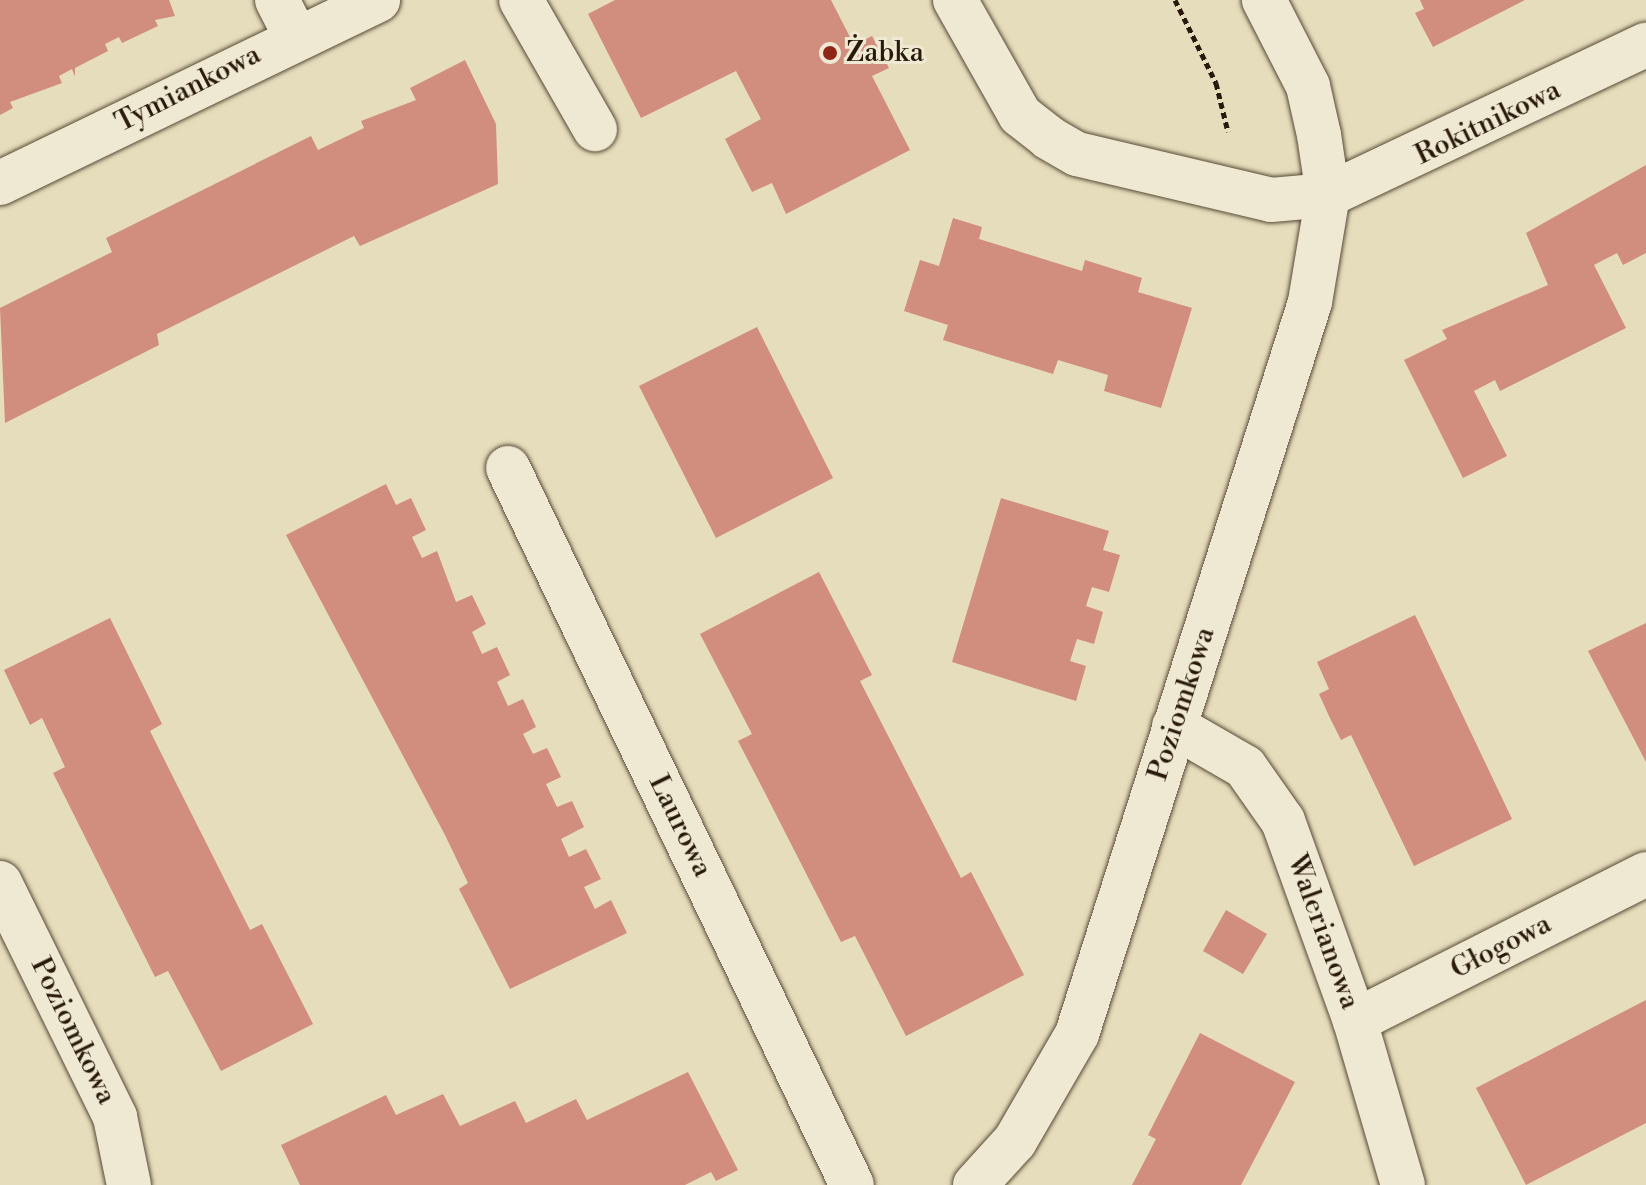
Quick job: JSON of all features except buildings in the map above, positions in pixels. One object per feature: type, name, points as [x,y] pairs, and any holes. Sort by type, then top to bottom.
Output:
[{"type":"street","name":"Tymiankowa","points":[[0,183],[286,18],[378,0]]},
{"type":"street","points":[[521,0],[595,129]]},
{"type":"street","points":[[955,0],[1020,115],[1049,138],[1077,154],[1243,196],[1328,195]]},
{"type":"street","name":"Poziomkowa","points":[[975,1185],[1015,1141],[1077,1034],[1310,302],[1328,195],[1308,86],[1264,0]]},
{"type":"street","name":"Rokitnikowa","points":[[1328,195],[1646,45]]},
{"type":"street","name":"Laurowa","points":[[508,468],[852,1185]]},
{"type":"street","name":"Walerianowa","points":[[1174,726],[1245,767],[1283,821],[1355,1021],[1403,1185]]},
{"type":"street","name":"Głogowa","points":[[1355,1021],[1646,874]]},
{"type":"street","name":"Poziomkowa","points":[[0,883],[115,1117],[129,1185]]},
{"type":"path","points":[[1175,0],[1216,83],[1243,196]]},
{"type":"place","name":"Żabka","points":[[830,53]]}]
